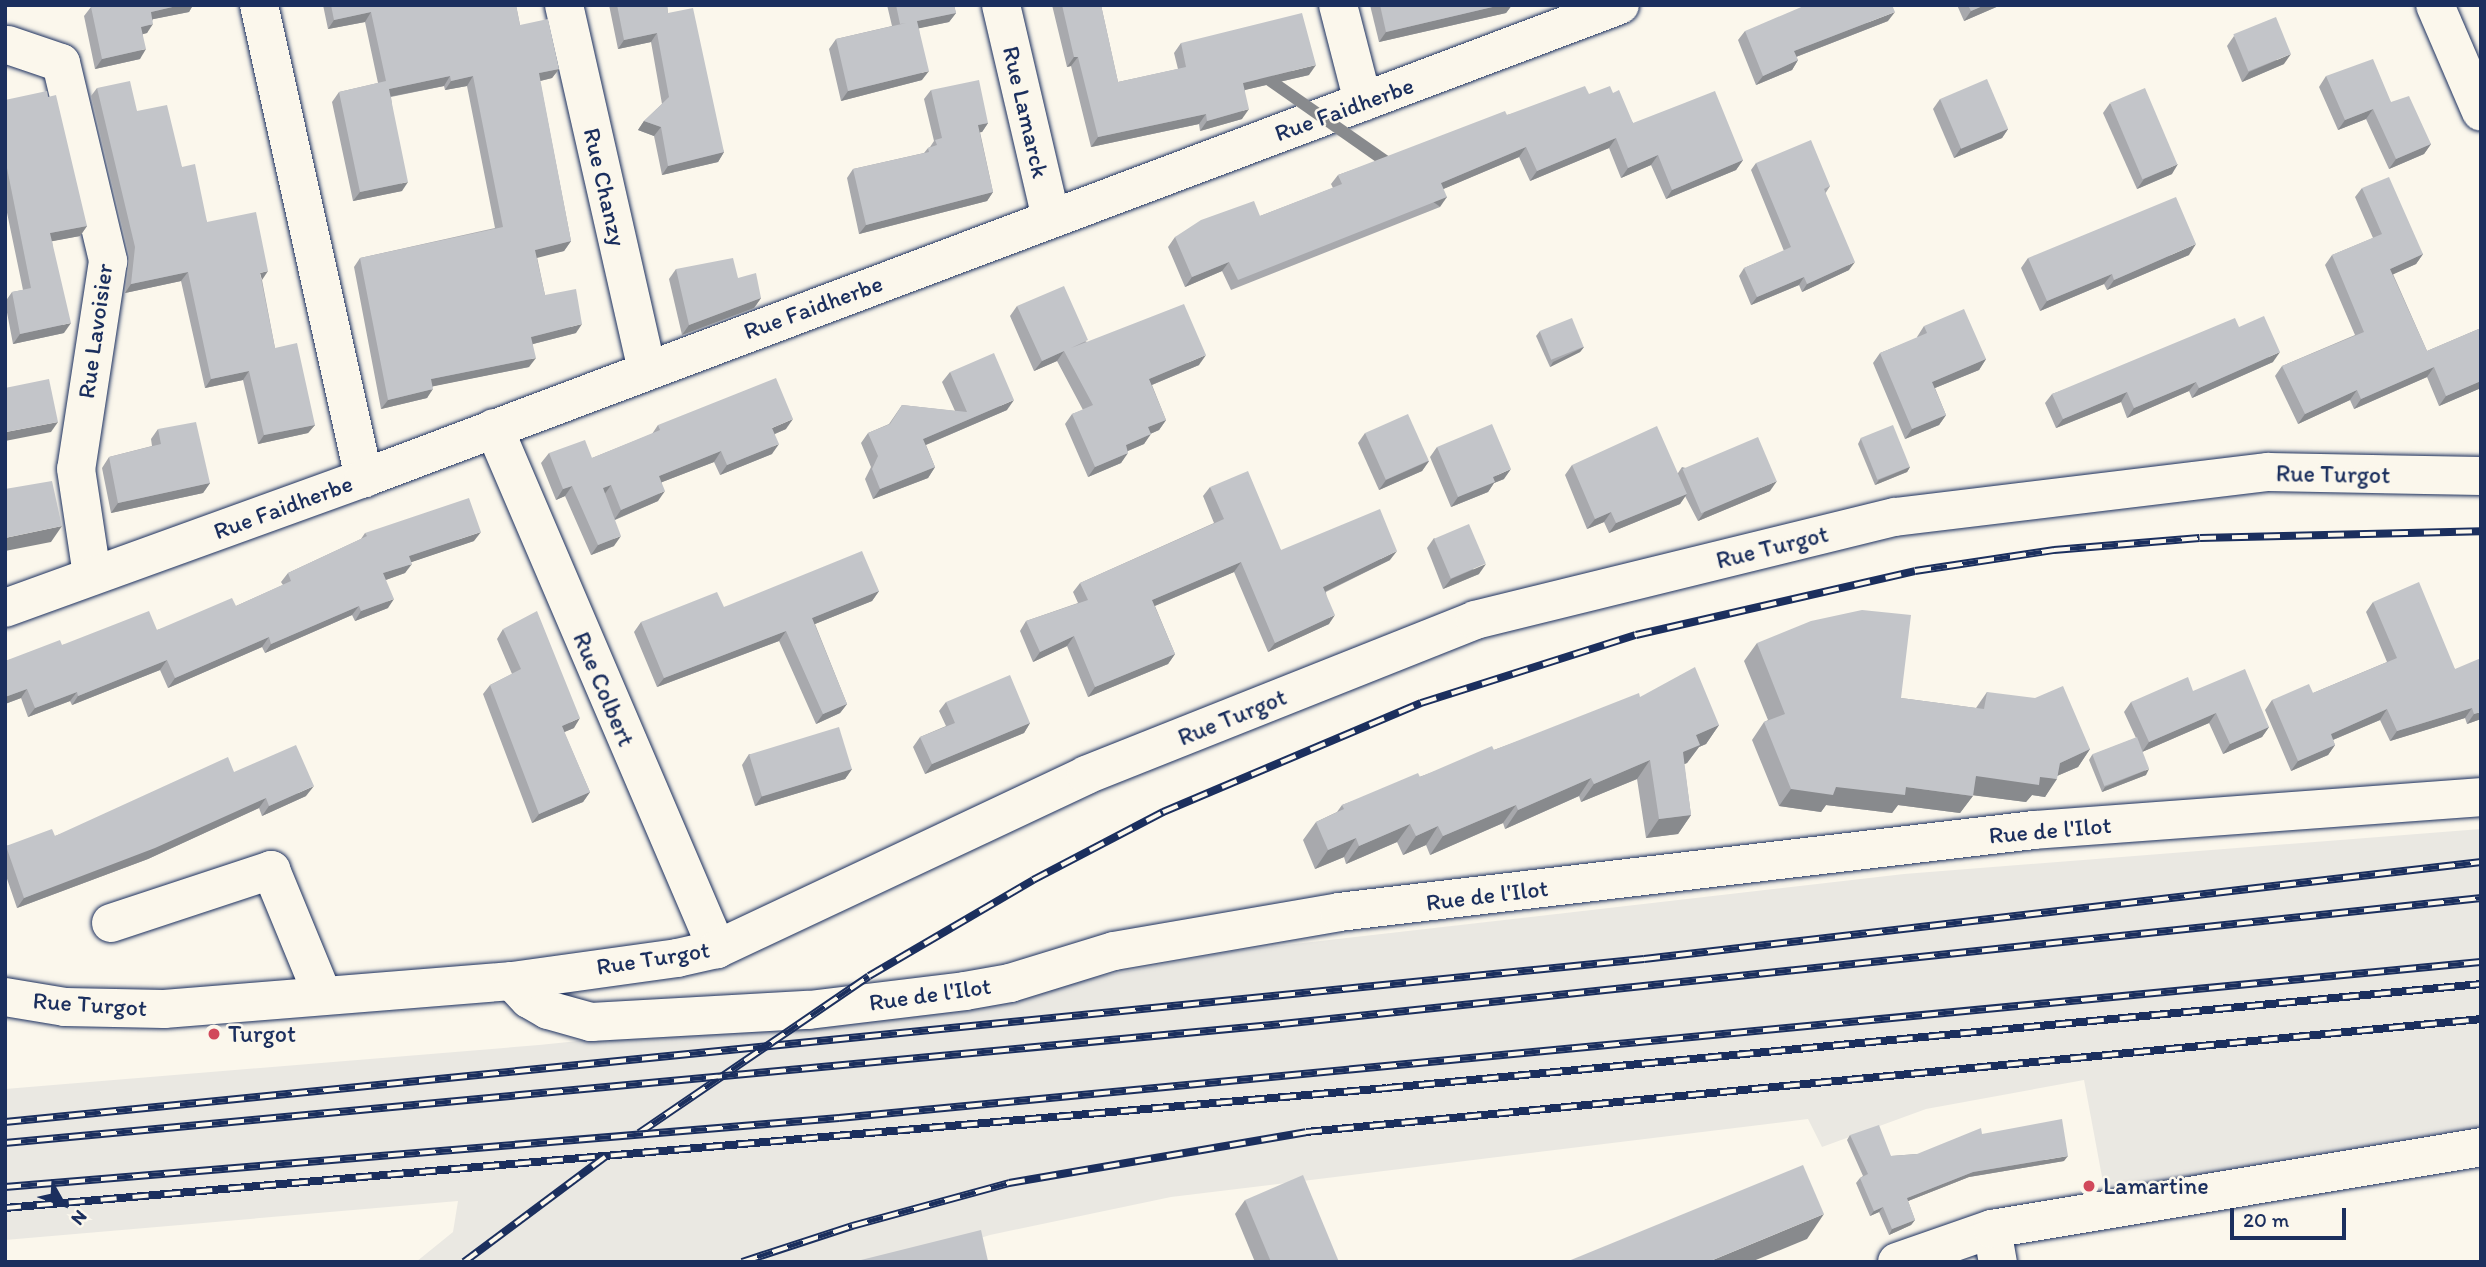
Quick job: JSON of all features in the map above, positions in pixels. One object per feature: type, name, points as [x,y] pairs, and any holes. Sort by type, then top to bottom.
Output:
[{"type":"street","points":[[259,5],[364,478]]},
{"type":"street","name":"Rue Chanzy","points":[[564,5],[647,369]]},
{"type":"street","name":"Rue Lamarck","points":[[1001,5],[1051,218]]},
{"type":"street","points":[[1338,5],[1363,102]]},
{"type":"street","name":"Rue Faidherbe","points":[[5,608],[364,478],[647,369],[1620,5]]},
{"type":"street","points":[[2435,5],[2481,112]]},
{"type":"street","name":"Rue Lavoisier","points":[[8,45],[61,63],[108,261],[76,469],[92,575]]},
{"type":"street","name":"Rue Colbert","points":[[494,428],[717,949]]},
{"type":"street","name":"Rue Turgot","points":[[5,997],[65,1007],[164,1009],[322,994],[512,981],[717,949],[1086,775],[1475,620],[1895,517],[2268,472],[2481,477]]},
{"type":"street","name":"Rue de l'Ilot","points":[[512,981],[528,999],[548,1010],[591,1022],[809,1010],[1010,983],[1114,951],[1339,912],[2034,830],[2481,797]]},
{"type":"street","points":[[111,923],[271,870],[322,994]]},
{"type":"street","points":[[1896,1262],[1995,1245],[2481,1147]]},
{"type":"shaded area","points":[[2481,829],[2481,1131],[2105,1193],[2084,1080],[1926,1109],[1822,1147],[1808,1119],[1171,1197],[990,1235],[902,1262],[416,1262],[453,1232],[458,1201],[5,1240],[5,1089],[539,1045],[977,1000],[1234,951],[1904,874]]},
{"type":"building","points":[[181,5],[151,12],[153,24],[141,27],[146,49],[102,59],[91,7]]},
{"type":"building","points":[[331,5],[516,5],[520,25],[548,19],[559,69],[539,73],[571,241],[535,250],[545,295],[576,289],[582,324],[531,337],[536,358],[431,379],[433,389],[388,400],[360,258],[503,227],[473,76],[451,81],[450,76],[389,89],[408,182],[360,192],[339,92],[386,81],[371,12],[334,20]]},
{"type":"building","points":[[617,5],[667,5],[668,13],[693,8],[724,152],[668,166],[661,127],[644,121],[669,97],[657,33],[624,40]]},
{"type":"building","points":[[896,5],[954,5],[956,13],[917,21],[929,71],[848,91],[836,39],[906,23],[900,24]]},
{"type":"building","points":[[1062,5],[1101,5],[1118,82],[1186,67],[1181,43],[1302,13],[1316,65],[1243,83],[1249,109],[1207,121],[1206,114],[1098,137],[1078,57],[1074,57]]},
{"type":"building","points":[[1380,5],[1501,5],[1386,32]]},
{"type":"building","points":[[1806,5],[1892,5],[1895,12],[1794,51],[1798,60],[1763,76],[1745,31]]},
{"type":"building","points":[[1968,5],[1985,5],[1971,11]]},
{"type":"building","points":[[2276,17],[2291,54],[2248,71],[2233,34]]},
{"type":"building","points":[[2373,59],[2391,102],[2409,96],[2431,144],[2396,159],[2373,109],[2345,120],[2326,76]]},
{"type":"building","points":[[1987,79],[2008,129],[1961,149],[1940,99]]},
{"type":"building","points":[[979,80],[988,123],[978,125],[993,192],[866,225],[853,169],[929,152],[928,148],[937,145],[935,140],[942,138],[931,90]]},
{"type":"building","points":[[130,81],[137,111],[167,105],[182,167],[195,164],[207,222],[256,212],[268,271],[260,273],[275,348],[297,343],[315,425],[264,435],[249,371],[211,379],[188,272],[131,284],[135,247],[97,88]]},
{"type":"building","points":[[1585,86],[1589,94],[1610,86],[1613,93],[1619,90],[1633,123],[1715,91],[1743,160],[1672,190],[1658,155],[1628,168],[1616,138],[1537,171],[1526,147],[1441,183],[1447,197],[1238,280],[1229,262],[1192,277],[1175,237],[1201,220],[1254,201],[1260,216],[1342,184],[1338,175],[1505,111],[1507,115]]},
{"type":"building","points":[[2145,88],[2177,164],[2142,179],[2110,103]]},
{"type":"building","points":[[47,91],[48,97],[56,95],[87,226],[50,233],[71,323],[20,334],[12,292],[31,288],[5,158],[5,100]]},
{"type":"building","points":[[1811,140],[1830,186],[1824,189],[1855,262],[1807,284],[1804,277],[1757,297],[1744,268],[1791,247],[1756,163]]},
{"type":"building","points":[[2389,177],[2423,254],[2390,269],[2427,351],[2481,328],[2481,381],[2446,396],[2434,367],[2361,399],[2357,390],[2305,414],[2282,366],[2364,332],[2332,255],[2382,234],[2362,188]]},
{"type":"building","points":[[2176,197],[2196,244],[2114,280],[2112,274],[2047,301],[2028,258]]},
{"type":"building","points":[[733,258],[738,278],[756,273],[761,298],[689,325],[676,269]]},
{"type":"building","points":[[1064,286],[1088,340],[1071,348],[1184,304],[1206,355],[1149,379],[1166,420],[1148,427],[1151,434],[1126,445],[1128,453],[1095,467],[1072,414],[1093,405],[1064,351],[1042,361],[1017,306]]},
{"type":"building","points":[[1964,309],[1986,359],[1932,382],[1946,415],[1912,429],[1880,353],[1927,333],[1924,326]]},
{"type":"building","points":[[2264,316],[2280,352],[2199,388],[2196,382],[2134,408],[2127,392],[2063,419],[2052,394],[2235,318],[2239,327]]},
{"type":"building","points":[[1572,318],[1584,347],[1551,360],[1540,331]]},
{"type":"building","points":[[994,353],[1014,400],[923,439],[935,467],[880,489],[872,469],[878,456],[868,433],[890,424],[902,405],[967,412],[950,372]]},
{"type":"building","points":[[776,378],[793,419],[772,428],[779,444],[727,465],[721,451],[659,476],[665,491],[621,510],[611,485],[603,488],[621,536],[598,545],[572,486],[563,489],[549,453],[585,440],[592,458],[660,430],[658,425]]},
{"type":"building","points":[[49,379],[58,422],[6,432],[5,388]]},
{"type":"building","points":[[1408,414],[1429,461],[1386,480],[1365,433]]},
{"type":"building","points":[[196,422],[210,483],[118,503],[109,457],[161,444],[158,429]]},
{"type":"building","points":[[1492,424],[1511,469],[1493,477],[1495,482],[1458,497],[1437,447]]},
{"type":"building","points":[[1893,425],[1910,467],[1877,480],[1861,438]]},
{"type":"building","points":[[1657,426],[1687,494],[1616,523],[1611,512],[1595,519],[1572,465]]},
{"type":"building","points":[[1758,437],[1777,481],[1701,513],[1683,469]]},
{"type":"building","points":[[1248,471],[1281,550],[1380,509],[1397,551],[1323,587],[1335,615],[1275,643],[1241,562],[1152,600],[1175,654],[1095,687],[1074,636],[1040,652],[1026,621],[1088,600],[1080,583],[1224,519],[1210,487]]},
{"type":"building","points":[[52,481],[62,526],[5,538],[5,489]]},
{"type":"building","points":[[469,498],[481,532],[409,556],[412,564],[383,573],[394,599],[361,611],[359,606],[271,644],[269,637],[175,678],[167,660],[78,696],[77,692],[35,708],[27,689],[5,697],[5,661],[60,640],[62,645],[149,611],[157,630],[232,598],[236,606],[291,581],[288,573],[367,536],[365,533]]},
{"type":"building","points":[[1469,524],[1486,564],[1451,578],[1434,539]]},
{"type":"building","points":[[862,551],[879,591],[812,618],[847,704],[823,714],[786,631],[664,678],[641,622],[717,592],[724,607]]},
{"type":"building","points":[[2419,582],[2455,669],[2481,658],[2481,712],[2474,714],[2472,708],[2397,731],[2387,709],[2331,734],[2335,745],[2298,761],[2272,700],[2309,684],[2313,693],[2397,658],[2373,602]]},
{"type":"building","points":[[1862,610],[1911,615],[1901,698],[1984,709],[1987,692],[2035,698],[2063,686],[2090,749],[2060,763],[2057,779],[2040,777],[2039,785],[1976,776],[1973,796],[1906,787],[1905,795],[1836,787],[1833,795],[1791,789],[1764,722],[1785,714],[1757,643],[1811,621]]},
{"type":"building","points":[[537,611],[580,718],[562,726],[590,792],[539,814],[490,685],[521,669],[503,629]]},
{"type":"building","points":[[1695,667],[1719,725],[1696,735],[1700,745],[1683,752],[1691,815],[1659,819],[1650,760],[1594,784],[1591,778],[1518,810],[1516,805],[1443,836],[1438,826],[1416,836],[1410,824],[1359,846],[1356,838],[1328,850],[1316,822],[1344,809],[1342,805],[1418,773],[1420,777],[1492,746],[1494,750],[1639,693],[1640,697]]},
{"type":"building","points":[[2245,669],[2269,727],[2230,744],[2216,713],[2149,742],[2131,702],[2188,677],[2193,691]]},
{"type":"building","points":[[1010,675],[1030,723],[932,764],[920,737],[955,723],[946,702]]},
{"type":"building","points":[[839,727],[852,769],[762,797],[749,754]]},
{"type":"building","points":[[2137,737],[2149,769],[2104,786],[2092,754]]},
{"type":"building","points":[[296,745],[314,786],[269,806],[266,798],[155,848],[24,898],[6,846],[52,829],[55,836],[228,757],[234,772]]},
{"type":"building","points":[[2062,1119],[2068,1156],[1973,1172],[1907,1198],[1915,1220],[1892,1229],[1883,1207],[1874,1211],[1860,1178],[1868,1174],[1850,1135],[1879,1125],[1891,1156],[1917,1154],[1981,1128],[1982,1134]]},
{"type":"building","points":[[1803,1165],[1824,1214],[1708,1262],[1566,1262]]},
{"type":"building","points":[[1303,1175],[1339,1262],[1271,1262],[1245,1200]]},
{"type":"building","points":[[981,1230],[988,1261],[853,1262]]},
{"type":"railway","points":[[639,1133],[869,976],[1033,880],[1163,812],[1421,703],[1636,635],[1915,571],[2054,550],[2200,538],[2481,531]]},
{"type":"railway","points":[[5,1122],[1644,959],[2481,862]]},
{"type":"railway","points":[[5,1143],[1282,1024],[2481,898]]},
{"type":"railway","points":[[5,1187],[839,1118],[2481,962]]},
{"type":"railway","points":[[5,1208],[1387,1088],[2481,984]]},
{"type":"railway","points":[[742,1262],[852,1226],[1009,1183],[1306,1132],[2481,1019]]},
{"type":"railway","points":[[464,1262],[605,1157]]},
{"type":"place","name":"Turgot","points":[[214,1034]]},
{"type":"place","name":"Lamartine","points":[[2089,1186]]}]
